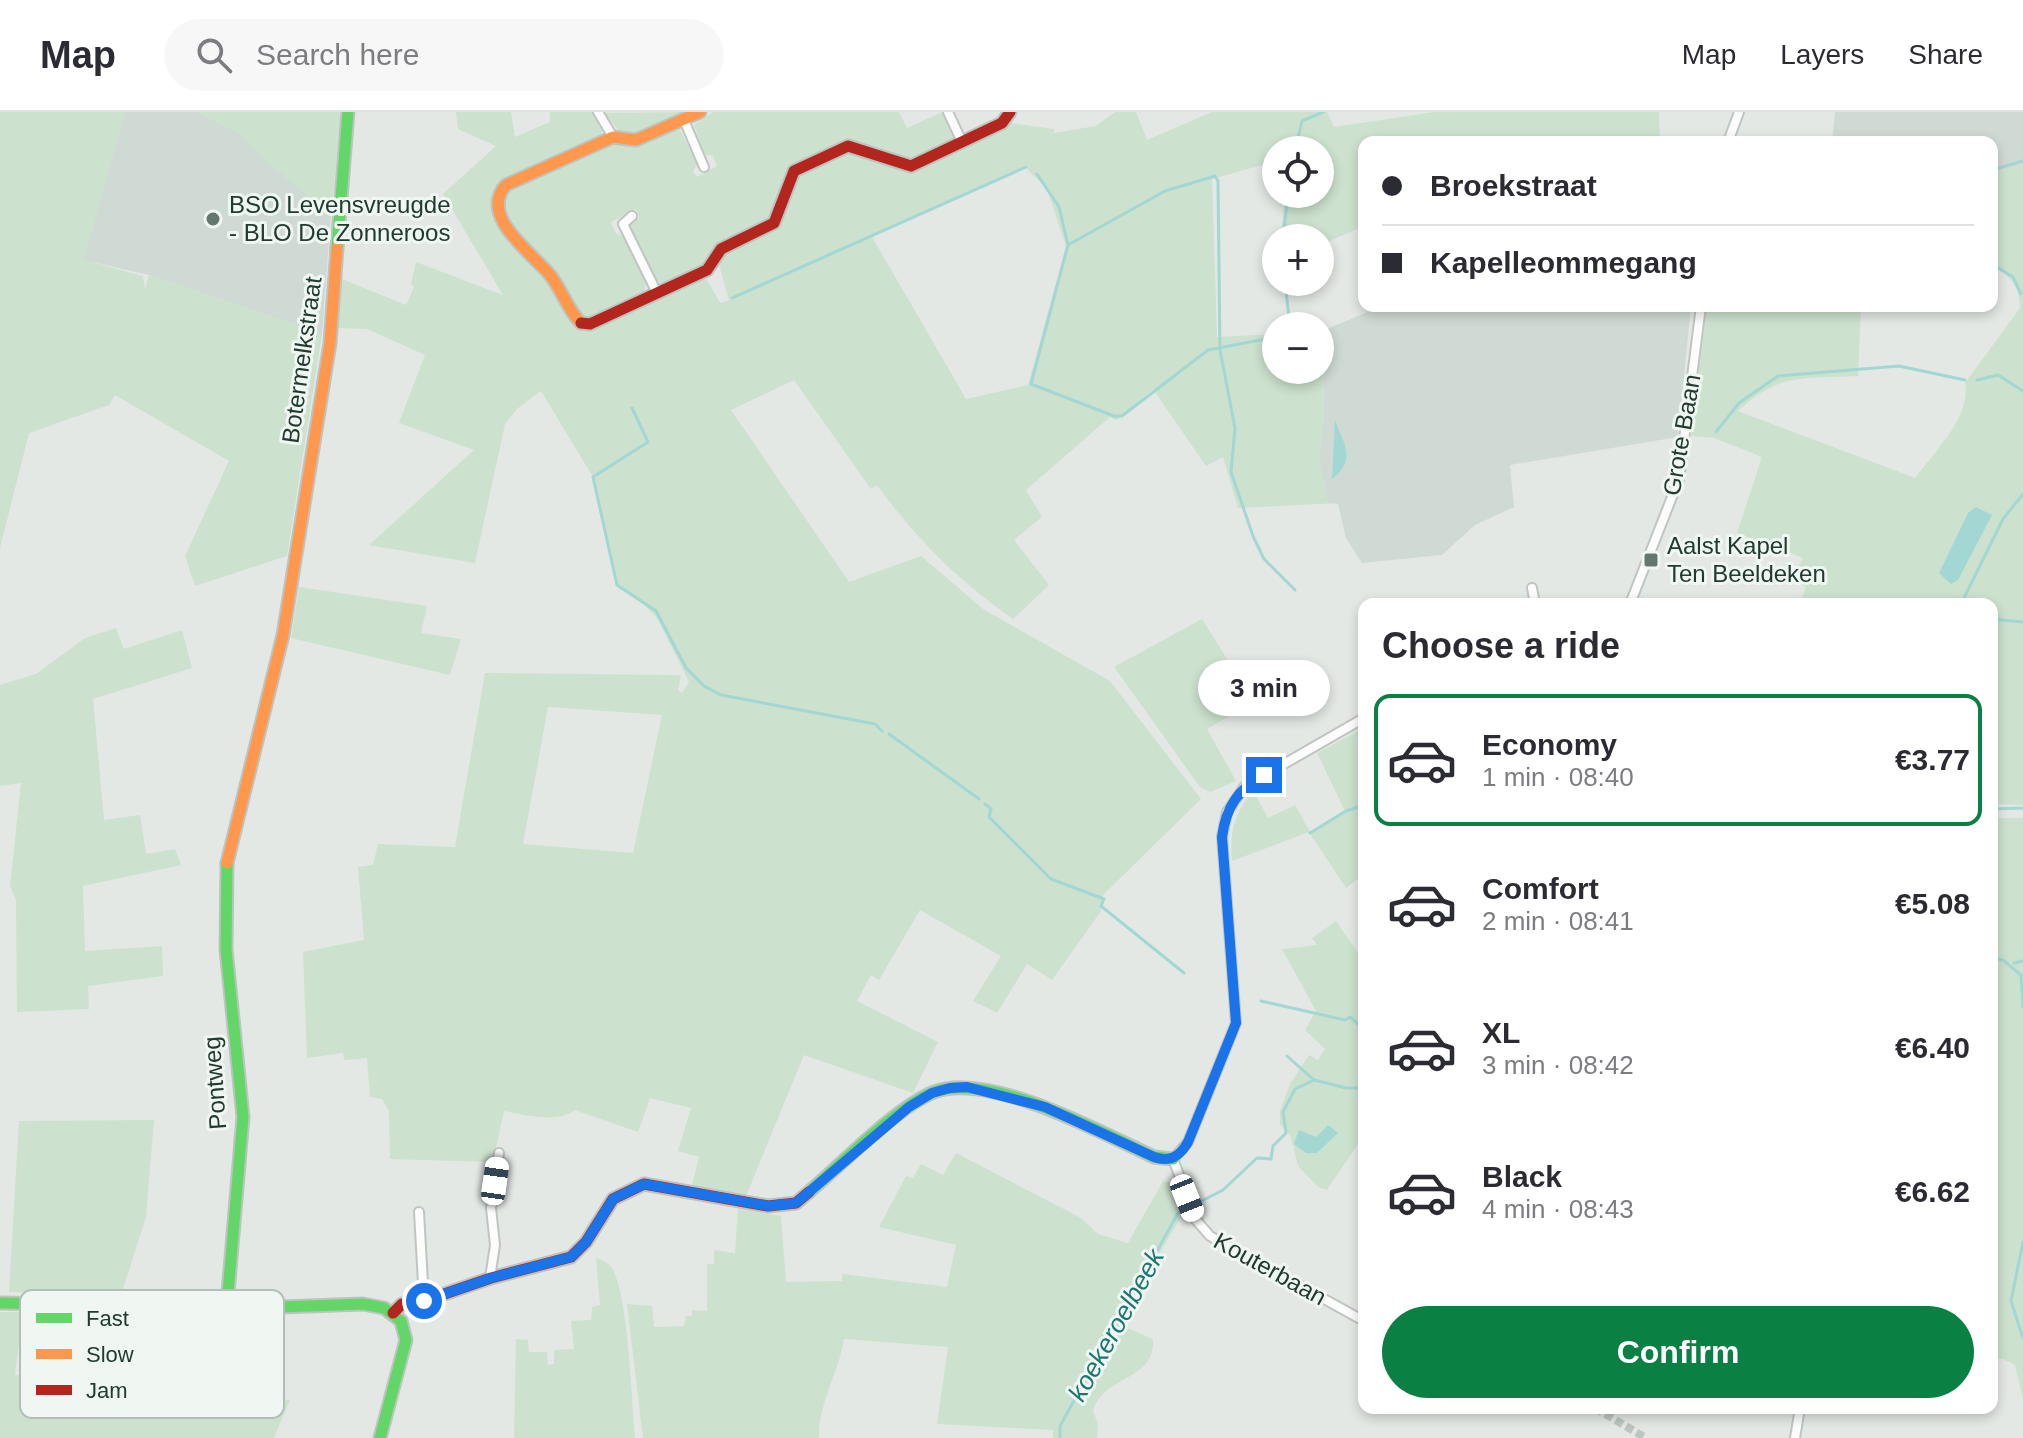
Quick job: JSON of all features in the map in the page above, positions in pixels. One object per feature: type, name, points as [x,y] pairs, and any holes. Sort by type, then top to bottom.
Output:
[{"type":"street","name":"Botermelkstraat","points":[[295,564],[331,331],[348,112]]},
{"type":"street","points":[[598,112],[613,137]]},
{"type":"street","points":[[700,112],[636,140],[613,137],[506,185],[496,201],[512,235],[550,274],[581,323],[590,324],[707,270],[721,249],[774,223],[794,171],[848,146],[911,166],[1002,123],[1010,112]]},
{"type":"street","points":[[948,112],[962,142]]},
{"type":"street","points":[[1730,136],[1739,112]]},
{"type":"street","points":[[684,120],[704,167]]},
{"type":"street","points":[[632,216],[623,224],[657,293]]},
{"type":"street","name":"Grote Baan","points":[[1632,598],[1679,479],[1700,312]]},
{"type":"street","name":"Pontweg","points":[[228,1290],[243,1124],[225,933],[227,892],[231,850],[265,718],[295,564]]},
{"type":"street","points":[[1532,588],[1534,598]]},
{"type":"street","points":[[393,1313],[402,1304],[424,1301],[490,1278],[571,1257],[586,1242],[613,1199],[644,1184],[768,1206],[796,1203],[909,1107],[932,1093],[950,1088],[967,1087],[1045,1107],[1154,1157],[1173,1159],[1188,1142],[1236,1023],[1222,837],[1227,812],[1237,795],[1253,781],[1358,721]]},
{"type":"street","points":[[490,1278],[495,1245],[491,1208],[499,1153]]},
{"type":"street","name":"Kouterbaan","points":[[1173,1159],[1196,1220],[1210,1236],[1358,1318]]},
{"type":"street","points":[[419,1212],[424,1301]]},
{"type":"street","points":[[0,1303],[20,1303]]},
{"type":"street","points":[[284,1305],[363,1304],[393,1313],[401,1321],[406,1340],[380,1438]]},
{"type":"street","points":[[1795,1438],[1799,1414]]},
{"type":"shaded area","name":"BSO Levensvreugde - BLO De Zonneroos","points":[[125,112],[197,112],[240,133],[331,215],[322,334],[149,275],[83,260]]},
{"type":"shaded area","points":[[1835,112],[2023,112],[2023,164],[1998,172],[1998,136],[1833,136]]},
{"type":"shaded area","points":[[1368,312],[1690,312],[1678,437],[1510,465],[1514,507],[1475,525],[1442,555],[1362,563],[1346,538],[1338,504],[1328,503],[1319,461],[1324,416],[1323,384],[1334,384],[1334,326]]},
{"type":"green space","points":[[0,112],[125,112],[84,260],[143,276],[145,289],[149,275],[322,334],[287,556],[195,586],[185,556],[229,461],[115,395],[109,405],[29,433],[0,548]]},
{"type":"green space","points":[[197,112],[341,112],[331,215],[267,162],[240,133]]},
{"type":"green space","points":[[456,112],[511,112],[515,137],[550,122],[550,112],[593,112],[603,127],[599,140],[493,195],[498,220],[547,278],[568,312],[584,329],[706,278],[720,303],[729,300],[718,261],[725,251],[764,233],[796,176],[848,151],[913,171],[1010,123],[1054,129],[1054,133],[1096,126],[1115,112],[1136,112],[1147,140],[1212,112],[1327,112],[1334,127],[1435,112],[1659,112],[1660,136],[1358,136],[1358,229],[1334,239],[1334,224],[1282,224],[1284,208],[1334,208],[1334,136],[1262,136],[1262,165],[1212,179],[1217,337],[1262,335],[1262,384],[1323,384],[1324,416],[1319,461],[1328,503],[1338,503],[1238,508],[1223,457],[1206,466],[1153,389],[1117,420],[1110,417],[1026,490],[1042,517],[1014,540],[1049,585],[1013,619],[939,558],[877,485],[871,489],[794,380],[731,410],[849,582],[921,556],[983,609],[1110,681],[1201,799],[1103,895],[1101,911],[1052,980],[1027,964],[997,1013],[973,1001],[1001,956],[920,910],[879,980],[871,975],[857,1001],[938,1042],[913,1093],[804,1055],[746,1196],[692,1185],[699,1157],[678,1151],[691,1108],[650,1098],[638,1132],[575,1110],[550,1118],[504,1111],[493,1162],[390,1159],[389,1111],[382,1099],[370,1097],[367,1058],[344,1060],[343,1053],[307,1058],[303,952],[364,940],[358,867],[373,865],[378,844],[455,847],[485,673],[681,675],[678,690],[682,693],[689,682],[657,618],[640,601],[618,588],[593,477],[541,391],[518,408],[505,424],[475,563],[369,545],[474,450],[399,423],[425,355],[367,329],[336,328],[342,279],[406,305],[414,287],[411,284],[416,262],[503,295],[443,194],[496,146],[458,129]],"holes":[[[1025,167],[1047,189],[1066,246],[1028,385],[966,399],[871,235]],[[548,707],[662,715],[633,853],[523,844]]]},
{"type":"green space","points":[[691,112],[629,137],[622,134],[604,113]]},
{"type":"green space","points":[[713,112],[899,112],[907,128],[943,112],[954,134],[951,143],[913,162],[859,145],[796,167],[779,205],[764,226],[718,259],[668,282],[656,282],[630,226],[639,217],[636,209],[611,222],[616,234],[623,236],[646,283],[643,295],[591,320],[581,316],[514,231],[500,203],[504,192],[616,143],[633,142],[680,130],[697,164],[693,172],[697,177],[717,166],[713,156],[704,154],[694,125]]},
{"type":"green space","points":[[2023,164],[2023,805],[1998,804],[1998,598],[1801,598],[1806,587],[1792,578],[1803,558],[1737,533],[1762,457],[1714,438],[1691,436],[1706,312],[1861,312],[1858,376],[1793,380],[1767,390],[1738,411],[1915,478],[1957,421],[1966,395],[1965,383],[2020,308],[2013,282],[1998,270],[1998,172]]},
{"type":"green space","points":[[299,587],[427,606],[421,633],[461,639],[450,675],[291,638]]},
{"type":"green space","points":[[1202,619],[1254,702],[1207,729],[1236,781],[1210,792],[1200,787],[1114,667]]},
{"type":"green space","points":[[116,628],[124,649],[182,630],[192,668],[93,699],[104,820],[140,815],[146,854],[175,849],[181,865],[83,886],[85,951],[162,946],[163,976],[88,986],[89,1009],[17,1012],[16,900],[10,886],[21,783],[0,786],[0,685],[36,674],[85,638]]},
{"type":"green space","points":[[1358,731],[1358,879],[1346,888],[1309,832],[1232,861],[1231,841],[1235,823],[1253,790],[1268,818],[1295,805],[1310,832],[1345,811],[1317,753]]},
{"type":"green space","points":[[1998,818],[2023,818],[2023,1400],[2015,1365],[1998,1359]]},
{"type":"green space","points":[[1336,921],[1358,953],[1358,1144],[1327,1190],[1318,1187],[1298,1166],[1291,1137],[1280,1124],[1280,1111],[1290,1084],[1309,1055],[1318,1060],[1325,1049],[1305,1030],[1316,1011],[1282,949],[1317,945],[1312,938]]},
{"type":"green space","points":[[154,1120],[146,1217],[123,1290],[9,1292],[19,1121]]},
{"type":"green space","points":[[956,1153],[1081,1218],[1098,1234],[1128,1243],[1163,1181],[1169,1182],[1182,1215],[1126,1310],[1125,1327],[1153,1339],[1152,1353],[1138,1371],[1098,1400],[1093,1412],[1098,1423],[1097,1438],[1053,1438],[1053,1430],[937,1424],[948,1347],[844,1339],[825,1400],[819,1438],[643,1438],[627,1304],[652,1306],[654,1327],[684,1326],[686,1316],[692,1316],[692,1310],[707,1311],[707,1264],[714,1264],[714,1250],[735,1253],[738,1209],[781,1216],[786,1282],[842,1281],[842,1274],[947,1287],[956,1245],[879,1227],[906,1176],[913,1178],[921,1164],[943,1175]]},
{"type":"green space","points":[[596,1258],[612,1268],[622,1300],[635,1438],[514,1438],[516,1339],[528,1340],[529,1352],[547,1352],[548,1365],[554,1364],[554,1350],[574,1349],[571,1321],[591,1320],[592,1307],[600,1305]]},
{"type":"green space","points":[[0,1312],[20,1312],[15,1375],[20,1375],[20,1418],[282,1418],[274,1438],[0,1438]]},
{"type":"green space","points":[[284,1399],[290,1400],[284,1414]]},
{"type":"water","points":[[1335,420],[1345,445],[1346,459],[1332,479]]},
{"type":"water","points":[[1976,507],[1992,515],[1958,580],[1951,584],[1939,573],[1968,513]]},
{"type":"water","points":[[1328,1125],[1338,1133],[1317,1153],[1306,1153],[1294,1144],[1299,1130],[1316,1137]]},
{"type":"waterway","points":[[1298,136],[1302,121],[1323,112]]},
{"type":"waterway","points":[[1998,168],[2023,161]]},
{"type":"waterway","points":[[732,298],[1026,167]]},
{"type":"waterway","points":[[1037,174],[1059,207],[1068,245],[1165,191],[1215,176],[1218,181],[1220,350],[1235,428],[1231,472],[1264,559],[1295,590]]},
{"type":"waterway","points":[[1285,224],[1286,208]]},
{"type":"waterway","points":[[1068,245],[1031,384],[1114,416],[1122,416],[1208,350],[1262,340]]},
{"type":"waterway","points":[[1998,268],[2013,277],[2021,294]]},
{"type":"waterway","points":[[1287,296],[1288,312]]},
{"type":"waterway","points":[[1716,432],[1739,403],[1778,376],[1899,366],[1965,380]]},
{"type":"waterway","points":[[1977,380],[1998,375],[2023,391]]},
{"type":"waterway","points":[[632,408],[648,442],[593,477],[617,585],[656,611],[686,668],[704,686],[721,695],[875,724],[882,731]]},
{"type":"waterway","points":[[1964,598],[2003,519],[2023,494]]},
{"type":"waterway","points":[[1998,620],[2023,622]]},
{"type":"waterway","points":[[889,734],[979,799]]},
{"type":"waterway","points":[[985,804],[991,809],[989,817],[1051,879],[1104,899],[1101,906],[1184,973]]},
{"type":"waterway","points":[[1310,833],[1358,807]]},
{"type":"waterway","points":[[1998,809],[2023,808]]},
{"type":"waterway","points":[[1998,959],[2021,975],[2023,1007]]},
{"type":"waterway","points":[[2014,963],[2023,961]]},
{"type":"waterway","points":[[1261,1001],[1345,1020],[1350,1017],[1358,1024]]},
{"type":"waterway","points":[[1287,1056],[1314,1080]]},
{"type":"waterway","name":"koekeroelbeek","points":[[1196,1204],[1223,1190],[1257,1158],[1271,1159],[1273,1146],[1286,1133],[1283,1112],[1295,1089],[1314,1080],[1358,1088]]},
{"type":"waterway","name":"koekeroelbeek","points":[[1060,1438],[1060,1426],[1178,1213],[1182,1211]]},
{"type":"waterway","points":[[2023,1242],[2011,1301],[2023,1338]]},
{"type":"tunnel","points":[[1605,1414],[1646,1438]]},
{"type":"traffic: fast","points":[[337,248],[348,112]]},
{"type":"traffic: fast","points":[[227,863],[226,949],[243,1117],[228,1290]]},
{"type":"traffic: fast","points":[[809,1192],[903,1110],[934,1092],[957,1088],[1014,1097],[1076,1120],[1154,1157],[1173,1159]]},
{"type":"traffic: fast","points":[[0,1303],[20,1303]]},
{"type":"traffic: fast","points":[[284,1307],[363,1304],[384,1308],[401,1321],[406,1340],[380,1438]]},
{"type":"traffic: slow","points":[[581,323],[550,275],[503,221],[499,197],[506,185],[613,137],[636,140],[700,112]]},
{"type":"traffic: slow","points":[[227,863],[283,635],[330,343],[337,248]]},
{"type":"traffic: jam","points":[[581,323],[590,324],[707,270],[721,249],[774,223],[794,171],[848,146],[911,166],[1002,123],[1010,112]]},
{"type":"traffic: jam","points":[[393,1313],[402,1304],[421,1302],[491,1278],[571,1257],[586,1242],[613,1199],[644,1184],[768,1206],[796,1203],[809,1192]]},
{"type":"place","name":"BSO Levensvreugde - BLO De Zonneroos","points":[[213,219]]},
{"type":"place","name":"Aalst Kapel Ten Beeldeken","points":[[1651,560]]},
{"type":"route","points":[[424,1301],[551,1260],[571,1257],[586,1242],[613,1199],[644,1184],[665,1185],[768,1206],[796,1203],[909,1107],[932,1093],[950,1088],[967,1087],[1045,1107],[1085,1122],[1160,1160],[1173,1159],[1188,1142],[1236,1023],[1222,837],[1231,803],[1240,791],[1264,775]]}]
